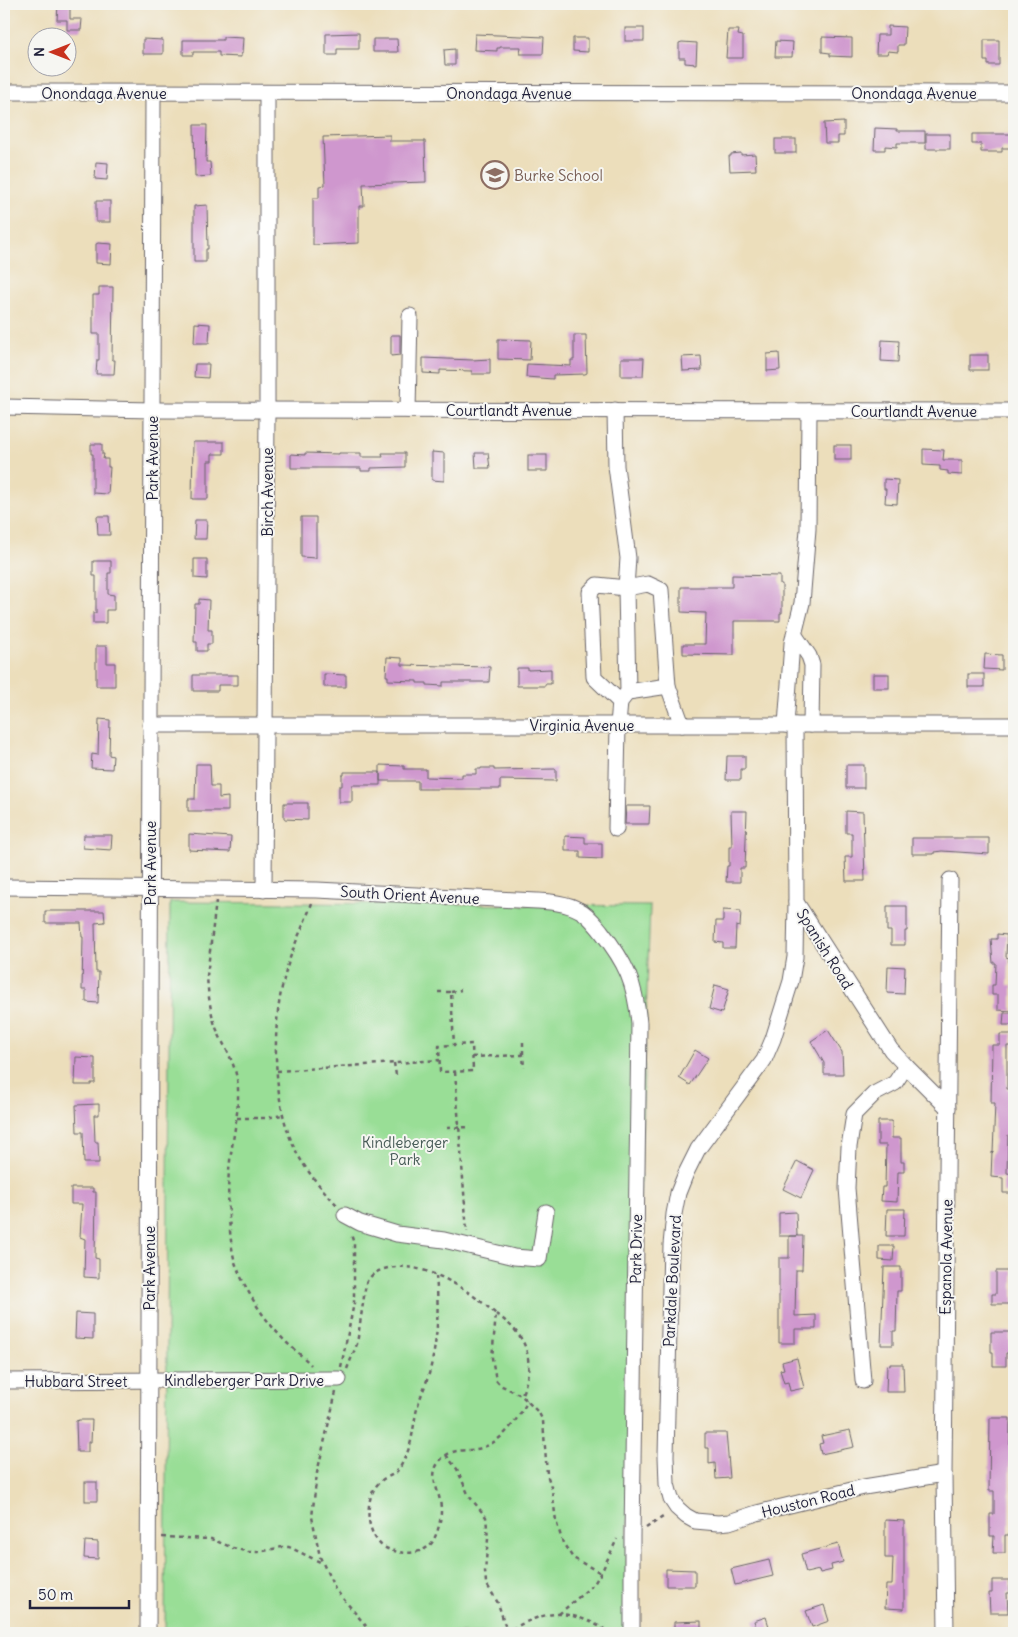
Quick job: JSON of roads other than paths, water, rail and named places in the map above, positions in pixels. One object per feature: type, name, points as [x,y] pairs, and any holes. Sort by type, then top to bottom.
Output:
[{"type":"street","name":"Onondaga Avenue","points":[[4,92],[1014,93]]},
{"type":"street","name":"Park Avenue","points":[[148,1633],[153,93]]},
{"type":"street","name":"Birch Avenue","points":[[264,890],[267,93]]},
{"type":"street","points":[[408,410],[410,316]]},
{"type":"street","name":"Courtlandt Avenue","points":[[4,408],[153,410],[1014,411]]},
{"type":"street","points":[[614,410],[616,466],[628,558],[624,697],[618,725],[616,829]]},
{"type":"street","name":"Spanish Road","points":[[809,410],[807,538],[802,603],[792,643],[791,725],[796,902],[891,1050],[948,1108]]},
{"type":"street","points":[[668,686],[624,697],[594,677],[590,592],[597,585],[626,588],[648,584],[661,590],[668,686],[682,725]]},
{"type":"street","points":[[794,634],[809,656],[812,665],[811,725]]},
{"type":"street","name":"Virginia Avenue","points":[[150,725],[1014,725]]},
{"type":"street","name":"Espanola Avenue","points":[[946,1633],[944,1474],[950,880]]},
{"type":"street","name":"South Orient Avenue","points":[[4,887],[317,890],[555,902]]},
{"type":"street","name":"Park Drive","points":[[555,902],[579,910],[592,921],[618,953],[625,965],[637,1000],[639,1023],[626,1535],[632,1633]]},
{"type":"street","name":"Parkdale Boulevard","points":[[677,1508],[671,1499],[667,1484],[666,1456],[671,1245],[678,1193],[698,1149],[764,1060],[773,1039],[791,981],[795,957],[796,902]]},
{"type":"street","points":[[863,1381],[847,1188],[849,1147],[854,1114],[874,1094],[895,1083],[906,1066]]},
{"type":"street","points":[[345,1215],[360,1223],[390,1232],[444,1240],[514,1257],[539,1259],[546,1212]]},
{"type":"street","name":"Kindleberger Park Drive","points":[[148,1380],[331,1379]]},
{"type":"street","name":"Hubbard Street","points":[[4,1381],[148,1380]]},
{"type":"street","name":"Houston Road","points":[[677,1508],[695,1521],[729,1522],[757,1513],[864,1487],[944,1474]]},
{"type":"place","name":"Burke School","points":[[495,175]]},
{"type":"park label","name":"Kindleberger Park","points":[[405,1150]]}]
